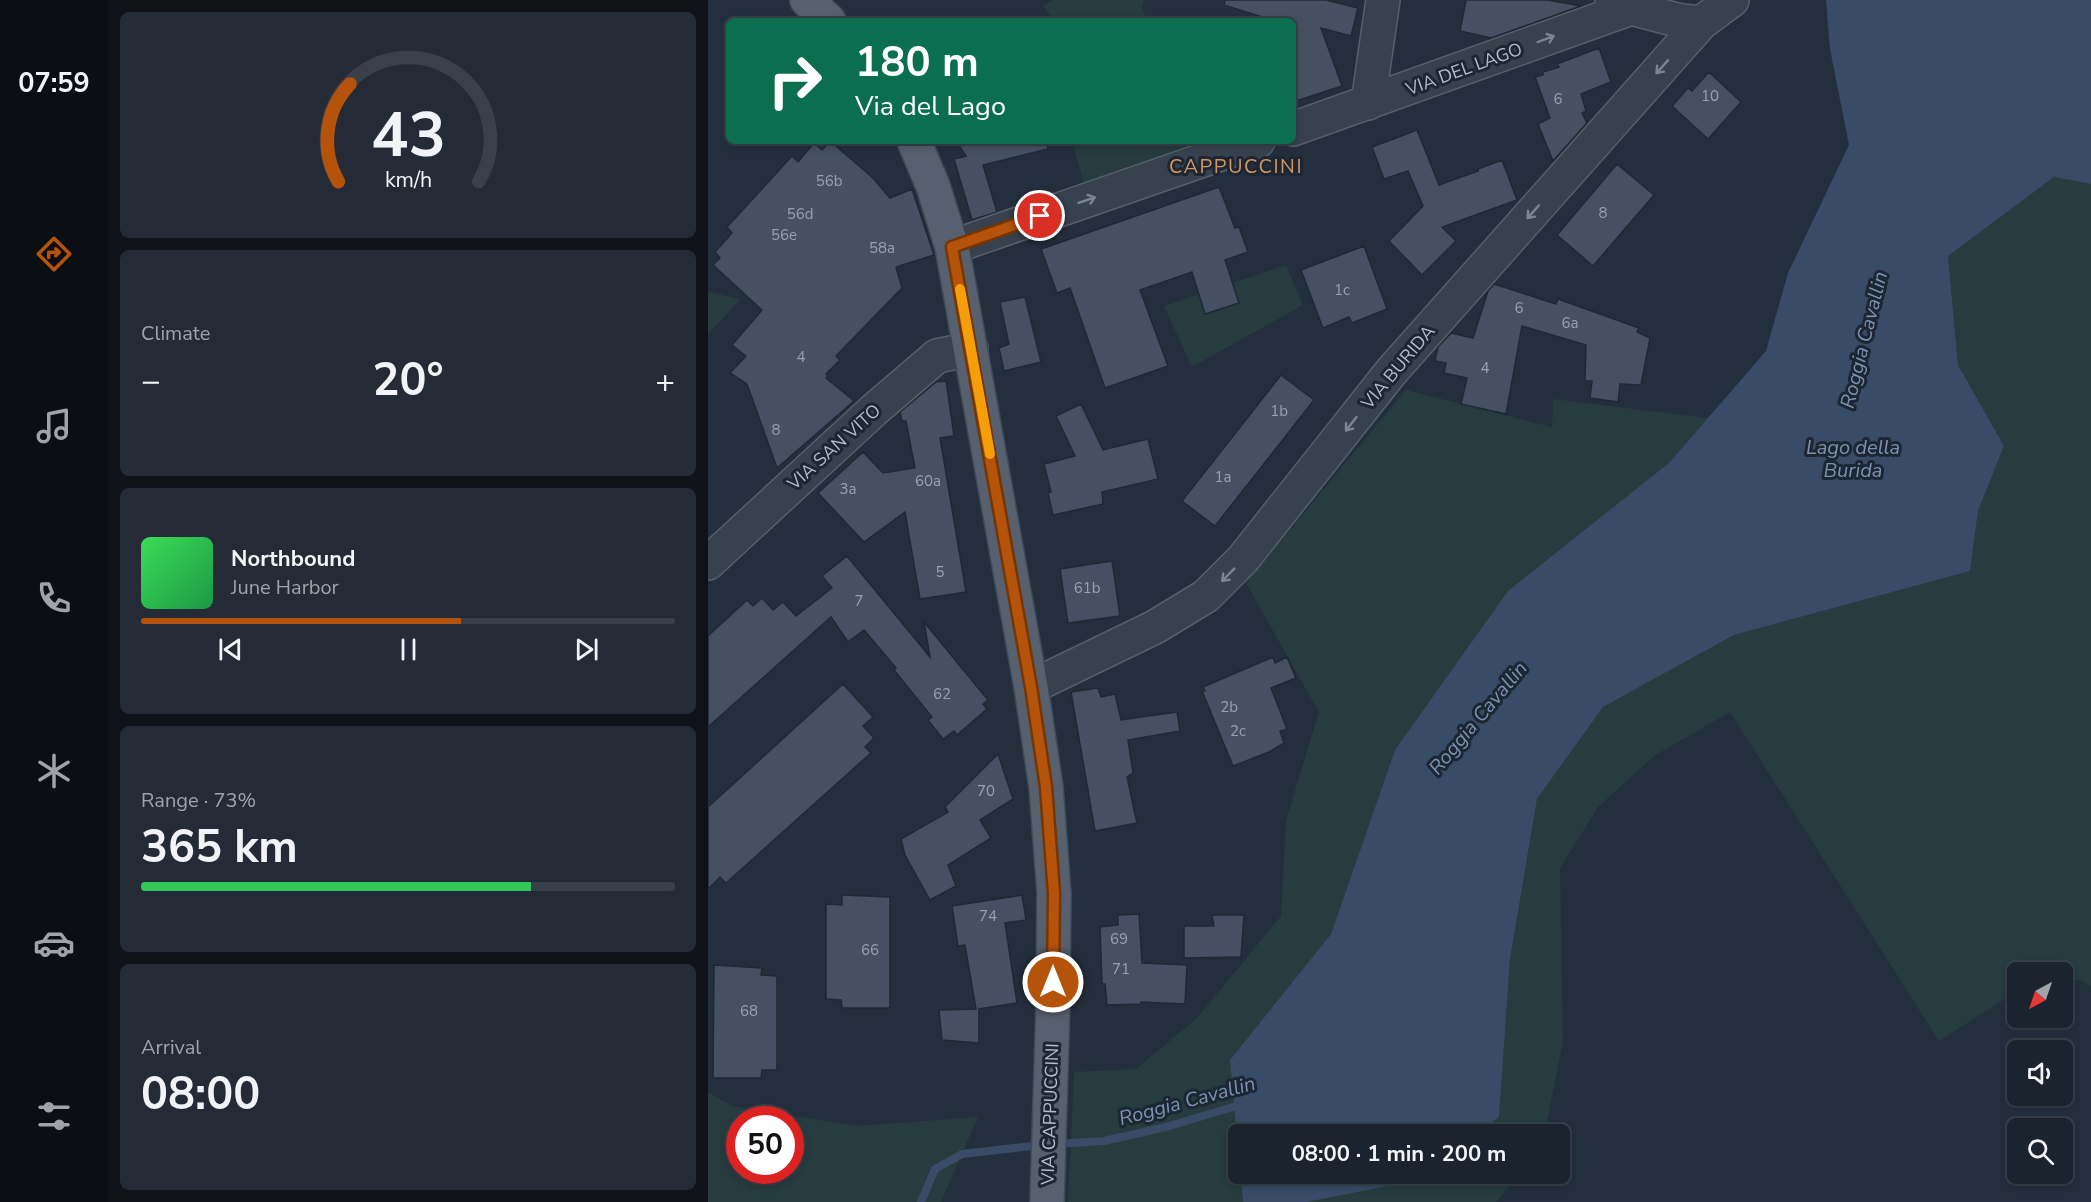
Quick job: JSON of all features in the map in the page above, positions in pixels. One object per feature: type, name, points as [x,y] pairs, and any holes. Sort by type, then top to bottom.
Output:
[{"type":"main road","points":[[807,0],[826,18]]},
{"type":"main road","name":"VIA CAPPUCCINI","points":[[915,144],[933,186],[952,247],[1031,687],[1046,787],[1054,893],[1048,1187]]},
{"type":"street","points":[[1368,103],[1383,0]]},
{"type":"street","points":[[1600,0],[1681,21],[1706,11]]},
{"type":"street","name":"VIA BURIDA","points":[[1031,687],[1155,627],[1206,596],[1243,559],[1391,372],[1706,11],[1732,0]]},
{"type":"street","name":"VIA DEL LAGO","points":[[1296,128],[1634,7]]},
{"type":"street","points":[[952,247],[1249,144]]},
{"type":"street","name":"VIA SAN VITO","points":[[708,563],[874,410],[937,356],[971,349]]},
{"type":"green space","points":[[1052,0],[1144,0],[1142,8],[1146,18],[1052,18],[1043,6]]},
{"type":"green space","points":[[1073,144],[1188,144],[1191,152],[1086,191]]},
{"type":"green space","points":[[2054,177],[2091,184],[2091,986],[2080,980],[2073,980],[2073,962],[2007,962],[2007,997],[1939,1041],[1730,712],[1654,756],[1598,807],[1560,868],[1563,1042],[1547,1121],[1545,1124],[1489,1124],[1499,1117],[1510,959],[1537,799],[1603,707],[1734,635],[1970,571],[1978,511],[2004,446],[1958,365],[1948,256]]},
{"type":"green space","points":[[1286,265],[1303,305],[1192,367],[1164,306]]},
{"type":"green space","points":[[708,292],[741,299],[708,334]]},
{"type":"green space","points":[[1406,390],[1552,427],[1553,399],[1708,418],[1669,463],[1395,750],[1331,934],[1230,1060],[1236,1124],[1228,1124],[1228,1184],[1241,1184],[1243,1202],[1068,1202],[1074,1072],[1136,1069],[1197,1018],[1281,916],[1286,820],[1319,712],[1246,583]]},
{"type":"green space","points":[[708,1092],[732,1106],[726,1106],[726,1184],[804,1184],[804,1118],[856,1126],[978,1117],[941,1202],[708,1202]]},
{"type":"green space","points":[[1398,1184],[1511,1184],[1496,1202],[1307,1202]]},
{"type":"water","name":"Lago della Burida","points":[[1826,0],[2091,0],[2091,184],[2054,177],[1948,256],[1958,365],[2004,446],[1978,511],[1970,571],[1734,635],[1603,707],[1537,799],[1510,959],[1499,1117],[1489,1124],[1236,1124],[1230,1060],[1331,934],[1395,750],[1508,591],[1669,463],[1766,351],[1788,273],[1849,145],[1830,49]]},
{"type":"water","points":[[1241,1184],[1398,1184],[1307,1202],[1243,1202]]},
{"type":"building","points":[[1225,0],[1326,0],[1358,8],[1351,36],[1321,28],[1342,86],[1296,101],[1296,18],[1265,18],[1224,5]]},
{"type":"building","points":[[1466,0],[1548,0],[1581,6],[1491,38],[1460,31]]},
{"type":"building","points":[[1599,48],[1611,82],[1581,94],[1586,111],[1582,113],[1587,123],[1553,161],[1538,124],[1550,118],[1535,77],[1559,67],[1557,64]]},
{"type":"building","points":[[1709,72],[1741,102],[1708,139],[1672,106],[1688,88],[1692,91]]},
{"type":"building","points":[[1417,130],[1439,185],[1502,160],[1517,200],[1442,227],[1456,241],[1422,275],[1389,241],[1423,206],[1408,171],[1384,179],[1372,147]]},
{"type":"building","points":[[813,144],[822,150],[827,144],[833,144],[873,178],[890,198],[912,189],[934,255],[896,267],[902,288],[836,356],[840,360],[826,374],[828,376],[826,378],[854,401],[777,468],[747,384],[730,373],[746,356],[732,345],[762,310],[713,265],[720,258],[715,252],[732,233],[727,227],[792,156],[798,162]]},
{"type":"building","points":[[958,144],[1047,144],[1048,149],[983,165],[997,212],[972,220],[954,159],[966,156]]},
{"type":"building","points":[[1617,164],[1654,195],[1593,266],[1557,235]]},
{"type":"building","points":[[1219,187],[1235,228],[1239,227],[1248,252],[1225,260],[1239,303],[1205,314],[1192,272],[1140,290],[1168,366],[1105,388],[1070,288],[1057,293],[1041,249]]},
{"type":"building","points":[[1364,246],[1387,309],[1352,323],[1349,317],[1323,328],[1301,270]]},
{"type":"building","points":[[1494,284],[1556,304],[1558,299],[1639,328],[1637,332],[1650,338],[1641,385],[1620,384],[1618,402],[1590,398],[1592,381],[1585,381],[1586,345],[1522,326],[1506,414],[1461,404],[1467,378],[1444,373],[1446,363],[1435,361],[1438,347],[1451,333],[1473,338],[1488,291]]},
{"type":"building","points":[[1025,297],[1041,362],[1004,371],[999,348],[1009,344],[1000,302]]},
{"type":"building","points":[[1281,375],[1314,400],[1215,526],[1182,501]]},
{"type":"building","points":[[946,381],[954,436],[940,438],[966,592],[920,599],[905,512],[864,542],[818,493],[863,452],[883,473],[915,468],[906,421],[902,421],[900,412],[936,382]]},
{"type":"building","points":[[1081,404],[1103,450],[1148,439],[1158,479],[1102,492],[1103,504],[1053,515],[1048,493],[1051,492],[1044,464],[1075,456],[1056,416]]},
{"type":"building","points":[[847,556],[930,657],[924,622],[988,700],[983,704],[987,709],[957,735],[954,731],[943,739],[928,720],[932,717],[894,670],[896,668],[864,630],[848,642],[831,617],[708,727],[708,636],[747,600],[753,606],[762,598],[773,610],[783,602],[796,616],[832,588],[822,576]]},
{"type":"building","points":[[1112,561],[1120,616],[1068,623],[1060,569]]},
{"type":"building","points":[[1273,657],[1275,663],[1287,657],[1296,678],[1271,688],[1287,729],[1280,731],[1284,743],[1269,752],[1233,766],[1202,691],[1205,691],[1203,687]]},
{"type":"building","points":[[843,684],[873,717],[863,726],[874,738],[865,747],[871,753],[726,883],[720,877],[708,889],[708,807]]},
{"type":"building","points":[[1098,688],[1101,697],[1115,694],[1121,720],[1177,712],[1180,731],[1128,740],[1133,773],[1127,777],[1137,823],[1095,831],[1071,692]]},
{"type":"building","points":[[998,754],[1013,799],[980,820],[991,838],[948,865],[956,886],[930,900],[905,855],[901,839],[948,812],[945,807]]},
{"type":"building","points":[[842,895],[890,897],[890,1008],[842,1008],[841,1000],[826,999],[826,904],[842,905]]},
{"type":"building","points":[[1022,895],[1026,920],[1005,923],[1017,1003],[979,1009],[979,1043],[942,1040],[939,1010],[976,1009],[965,945],[958,946],[952,906]]},
{"type":"building","points":[[1139,914],[1142,963],[1187,965],[1185,1004],[1141,1002],[1141,1004],[1107,1005],[1105,984],[1102,984],[1100,927],[1118,925],[1118,915]]},
{"type":"building","points":[[1212,915],[1244,915],[1241,957],[1184,958],[1184,926],[1214,926]]},
{"type":"building","points":[[714,965],[762,968],[761,975],[777,976],[777,1070],[762,1070],[761,1078],[713,1078]]},
{"type":"waterway","name":"Roggia Cavallin","points":[[1054,1144],[1104,1141],[1166,1127],[1243,1104]]},
{"type":"waterway","name":"Roggia Cavallin","points":[[921,1202],[935,1169],[962,1154],[1041,1145]]},
{"type":"slow traffic","points":[[960,289],[990,454]]},
{"type":"district","name":"CAPPUCCINI","points":[[1236,166]]},
{"type":"route","points":[[1040,216],[952,247],[1031,687],[1046,787],[1054,893],[1053,982]]}]
